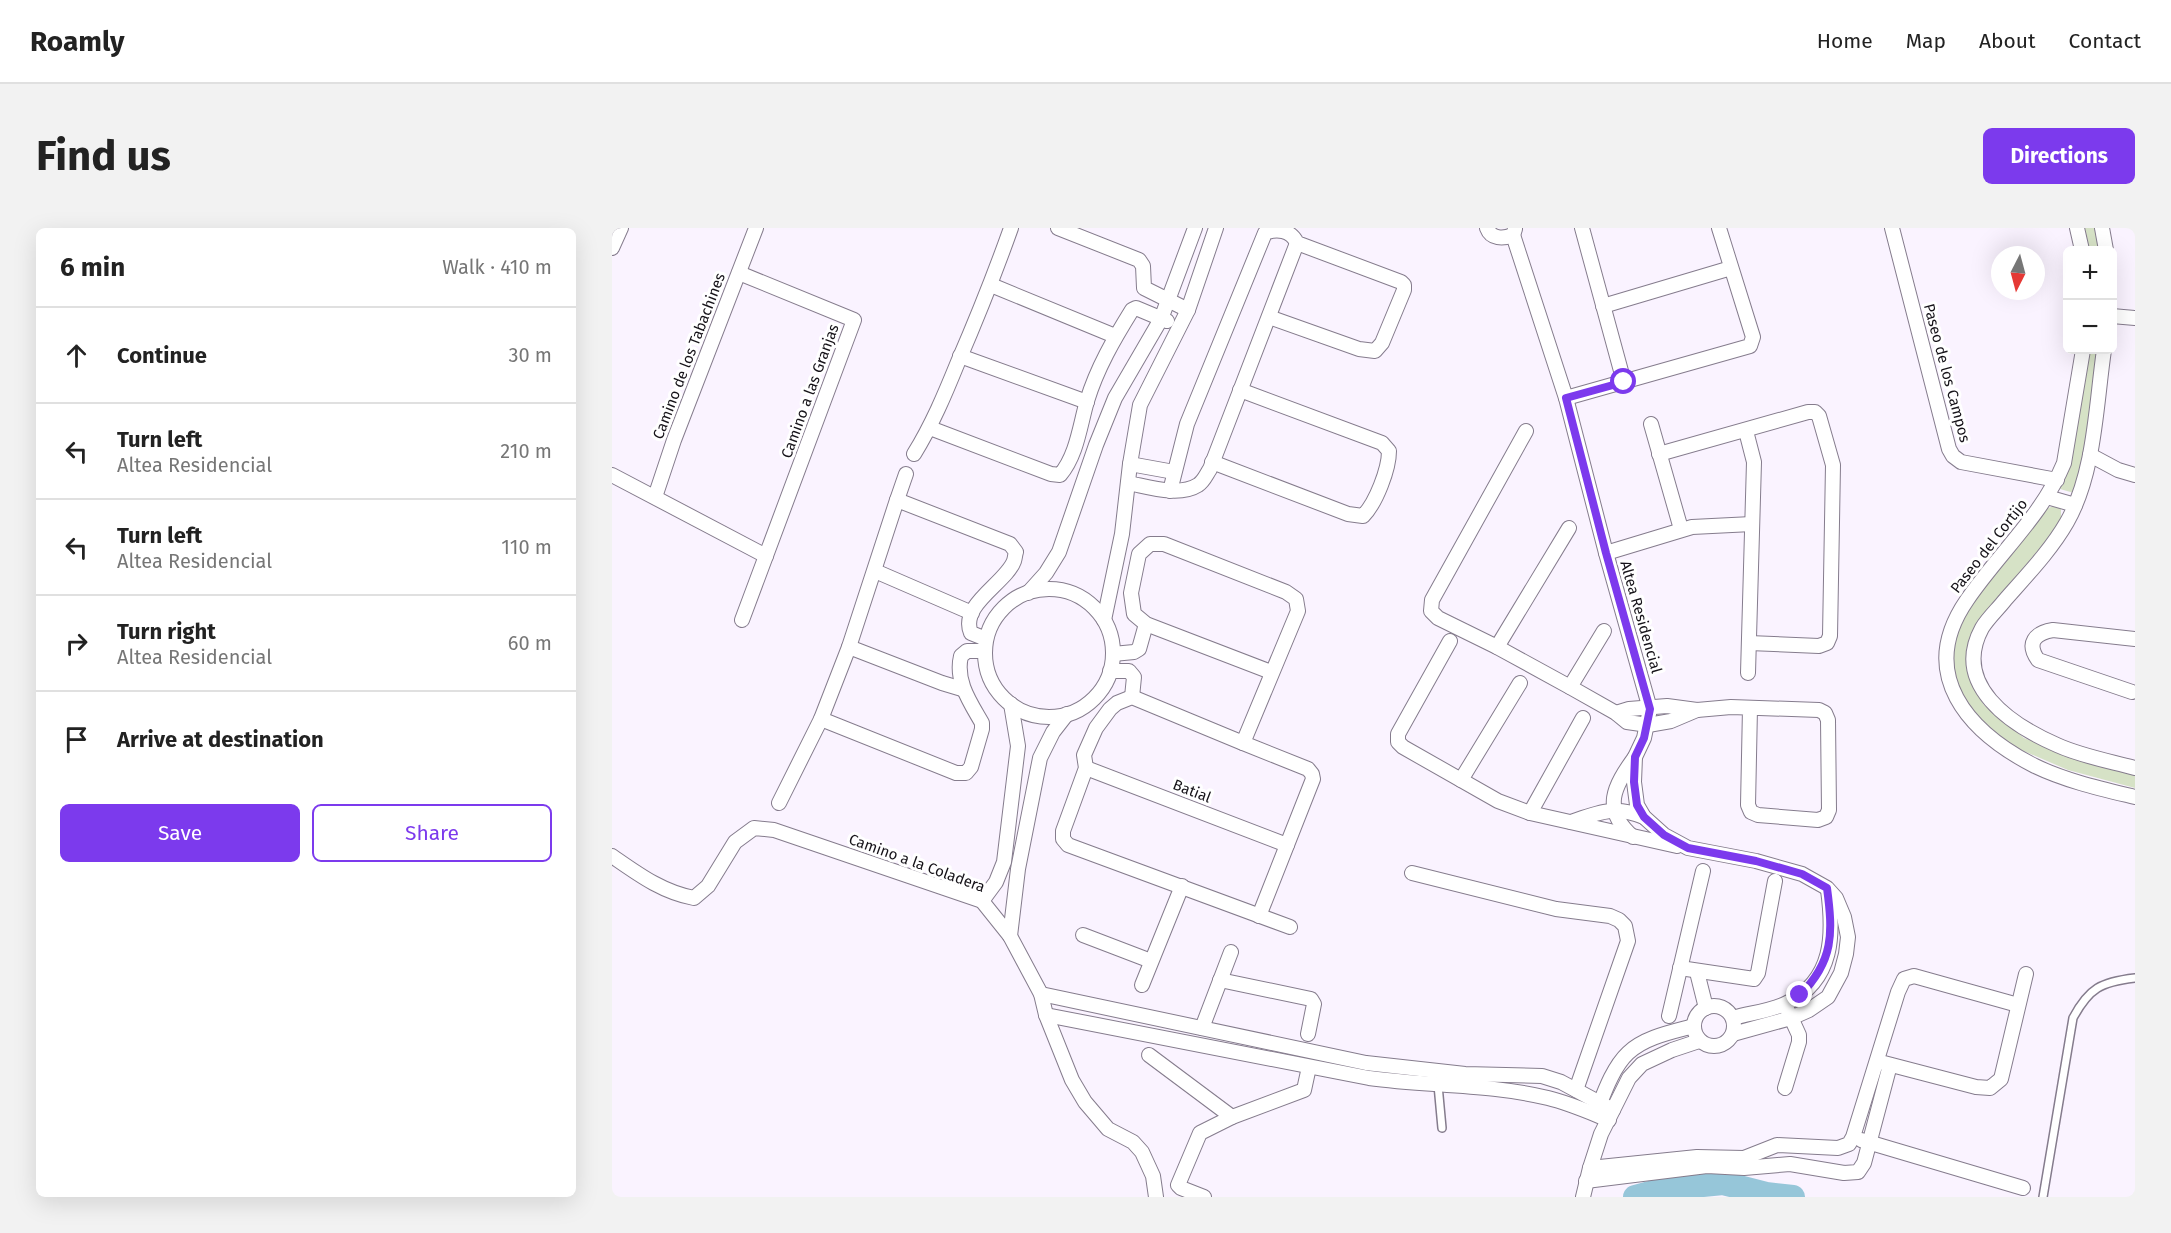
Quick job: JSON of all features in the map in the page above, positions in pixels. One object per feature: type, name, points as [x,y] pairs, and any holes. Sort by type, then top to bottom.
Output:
[{"type":"street","points":[[612,248],[621,228]]},
{"type":"street","name":"Camino de los Tabachines","points":[[655,497],[674,440],[756,228]]},
{"type":"street","points":[[914,454],[930,428],[991,285],[1011,228]]},
{"type":"street","points":[[1058,228],[1138,260],[1143,266],[1144,288],[1188,309]]},
{"type":"street","points":[[1028,592],[1046,573],[1059,552],[1115,398],[1161,319],[1195,228]]},
{"type":"street","points":[[1104,620],[1122,534],[1140,405],[1188,309],[1216,228]]},
{"type":"street","points":[[1487,228],[1493,236],[1501,238],[1514,231]]},
{"type":"street","points":[[1582,228],[1624,382]]},
{"type":"street","points":[[1566,398],[1750,346],[1753,337],[1719,228]]},
{"type":"street","name":"Paseo de los Campos","points":[[1892,228],[1949,449],[1953,456],[1961,462],[2057,480]]},
{"type":"street","points":[[2077,228],[2081,246]]},
{"type":"street","points":[[2102,228],[2105,246]]},
{"type":"street","points":[[1170,490],[1186,424],[1265,233],[1280,229],[1292,234],[1297,243],[1404,285],[1382,343],[1375,351],[1359,349],[1269,317]]},
{"type":"street","name":"Altea Residencial","points":[[1514,231],[1566,398],[1606,553],[1650,709],[1648,725],[1635,757],[1634,792],[1637,805],[1644,817],[1664,835],[1688,848],[1756,861],[1802,874],[1827,888],[1836,898],[1844,917],[1848,937],[1841,974],[1828,997],[1809,1010],[1791,1018],[1733,1034]]},
{"type":"street","points":[[1128,483],[1170,490],[1189,489],[1197,486],[1203,480],[1297,243]]},
{"type":"street","points":[[1602,306],[1731,268]]},
{"type":"street","name":"Camino a las Granjas","points":[[739,273],[854,320],[742,620]]},
{"type":"street","points":[[991,285],[1115,336]]},
{"type":"street","points":[[930,428],[1051,474],[1060,474],[1065,468],[1082,425],[1087,402],[1106,354],[1132,310],[1136,308],[1180,326]]},
{"type":"street","points":[[2117,316],[2135,318]]},
{"type":"street","name":"Paseo del Cortijo","points":[[2082,354],[2069,444],[2057,480],[2034,517],[1974,590],[1960,611],[1954,622],[1948,648],[1948,677],[1963,711],[1980,729],[2006,749],[2036,766],[2070,779],[2135,797]]},
{"type":"street","points":[[2103,354],[2090,455],[2075,506],[2053,543],[1982,627],[1974,650],[1974,667],[1980,686],[1996,708],[2027,730],[2059,746],[2135,768]]},
{"type":"street","points":[[960,356],[1087,402]]},
{"type":"street","points":[[1212,462],[1348,514],[1363,516],[1370,509],[1389,462],[1389,451],[1382,443],[1240,390]]},
{"type":"street","points":[[1659,454],[1808,412],[1815,412],[1819,416],[1833,465],[1830,636],[1827,644],[1819,646],[1749,644]]},
{"type":"street","points":[[1651,424],[1681,529]]},
{"type":"street","points":[[1526,431],[1432,600],[1431,611],[1438,618],[1570,687],[1616,713],[1627,722],[1648,725],[1671,721],[1697,710]]},
{"type":"street","points":[[1746,431],[1754,462],[1748,673]]},
{"type":"street","points":[[2090,455],[2118,470],[2135,475]]},
{"type":"street","points":[[1130,464],[1174,472]]},
{"type":"street","points":[[779,803],[821,719],[849,647],[906,474]]},
{"type":"street","points":[[612,475],[766,555]]},
{"type":"street","points":[[2047,497],[2075,506]]},
{"type":"street","points":[[897,500],[1010,544],[1016,552],[1014,562],[983,596],[972,613],[969,627],[971,633],[986,645]]},
{"type":"street","points":[[1606,553],[1681,529],[1752,524]]},
{"type":"street","points":[[1497,647],[1569,528]]},
{"type":"street","points":[[1243,743],[1298,611],[1296,599],[1286,592],[1164,544],[1150,544],[1139,554],[1131,593],[1134,614],[1146,624],[1271,672]]},
{"type":"street","points":[[875,571],[972,613]]},
{"type":"street","points":[[1010,936],[1018,869],[1040,758],[1053,732],[1067,714],[1087,703],[1103,687],[1110,671],[1113,654],[1112,642],[1104,620],[1089,603],[1068,592],[1045,589],[1028,592],[1012,600],[996,617],[986,645],[989,675],[994,686],[1011,704],[1033,714],[1044,716],[1067,714]]},
{"type":"street","points":[[1113,654],[1134,652],[1139,649],[1146,624]]},
{"type":"street","points":[[2133,692],[2037,660],[2033,654],[2032,645],[2035,637],[2042,632],[2053,630],[2135,639]]},
{"type":"street","points":[[1570,687],[1604,631]]},
{"type":"street","points":[[1450,641],[1398,734],[1398,742],[1402,747],[1498,801],[1530,813],[1688,848]]},
{"type":"street","points":[[821,719],[956,773],[966,773],[971,767],[982,723],[962,689],[959,664],[961,656],[967,651],[986,645]]},
{"type":"street","points":[[849,647],[962,689]]},
{"type":"street","points":[[1110,671],[1129,671],[1134,676],[1132,697]]},
{"type":"street","points":[[1461,780],[1520,683]]},
{"type":"street","points":[[1259,916],[1313,779],[1312,774],[1308,769],[1132,697],[1117,703],[1096,728],[1084,755],[1086,768],[1063,831],[1063,839],[1068,844],[1182,886],[1259,916],[1290,927]]},
{"type":"street","points":[[982,901],[996,882],[1004,862],[1018,746],[1011,704]]},
{"type":"street","points":[[1616,713],[1629,709],[1667,706],[1697,710],[1731,707],[1819,710],[1825,713],[1828,720],[1829,810],[1826,817],[1818,820],[1758,815],[1751,812],[1748,805],[1750,708]]},
{"type":"street","points":[[1530,813],[1583,718]]},
{"type":"street","points":[[1633,837],[1619,822],[1614,810],[1614,792],[1619,779],[1635,757]]},
{"type":"street","name":"Batial","points":[[1086,768],[1287,845]]},
{"type":"street","points":[[1569,822],[1614,810],[1629,811],[1644,817]]},
{"type":"street","name":"Camino a la Coladera","points":[[612,856],[652,884],[676,895],[694,898],[708,886],[735,842],[754,828],[774,830],[982,901],[1010,936],[1041,994],[1046,1015],[1071,1080],[1085,1102],[1108,1129],[1133,1142],[1142,1152],[1153,1176],[1156,1197]]},
{"type":"street","points":[[1669,1016],[1703,871]]},
{"type":"street","points":[[1412,873],[1556,909],[1610,916],[1625,926],[1628,941],[1576,1090]]},
{"type":"street","points":[[1680,968],[1754,979],[1758,973],[1775,881]]},
{"type":"street","points":[[1142,985],[1182,886]]},
{"type":"street","points":[[1733,1018],[1785,1004],[1812,984],[1828,955],[1832,931],[1827,888]]},
{"type":"street","points":[[1083,935],[1151,961]]},
{"type":"street","points":[[1186,1041],[1196,1027],[1220,980],[1231,952]]},
{"type":"street","points":[[1697,972],[1706,1008]]},
{"type":"street","points":[[1884,1063],[1976,1087],[1990,1088],[2001,1079],[2026,974]]},
{"type":"street","points":[[1588,1174],[1707,1166],[1744,1168],[1790,1164],[1844,1173],[1857,1172],[1864,1163],[1898,992],[1904,979],[1914,976],[2018,1005]]},
{"type":"street","points":[[1220,980],[1311,999],[1314,1004],[1308,1034]]},
{"type":"street","points":[[1041,994],[1366,1063],[1548,1098],[1605,1112]]},
{"type":"street","points":[[1785,1004],[1799,1035],[1785,1088]]},
{"type":"street","points":[[1722,1007],[1733,1018],[1735,1026],[1729,1041],[1714,1047],[1700,1041],[1694,1026],[1695,1019],[1706,1008],[1722,1007]]},
{"type":"street","points":[[1046,1015],[1369,1078],[1438,1085],[1542,1076],[1576,1090],[1605,1112]]},
{"type":"street","points":[[1583,1197],[1617,1068],[1629,1052],[1666,1034],[1694,1026]]},
{"type":"street","points":[[1605,1112],[1642,1064],[1672,1050],[1700,1041]]},
{"type":"street","points":[[1149,1055],[1232,1117]]},
{"type":"street","points":[[1588,1174],[1697,1157],[1744,1158],[1777,1145],[1838,1148],[1849,1144],[1884,1063]]},
{"type":"street","points":[[1204,1197],[1181,1188],[1179,1181],[1200,1133],[1232,1117],[1304,1090],[1309,1066]]},
{"type":"street","points":[[1853,1137],[2023,1188]]},
{"type":"lane","points":[[2043,1197],[2073,1018],[2083,999],[2094,988],[2117,980],[2135,978]]},
{"type":"lane","points":[[1438,1085],[1442,1128]]},
{"type":"green space","points":[[2081,228],[2095,228],[2098,246],[2085,246]]},
{"type":"green space","points":[[2088,354],[2097,354],[2084,452],[2074,493],[2060,489],[2072,456]]},
{"type":"green space","points":[[2054,506],[2061,509],[2061,521],[2046,542],[1975,625],[1966,650],[1966,668],[1973,687],[1984,705],[2024,738],[2073,758],[2135,775],[2135,788],[2068,770],[2005,743],[1969,710],[1955,677],[1952,651],[1960,622],[2045,509]]},
{"type":"waterway","points":[[1635,1197],[1664,1189],[1723,1183],[1766,1194],[1793,1197]]},
{"type":"route","points":[[1624,382],[1566,398],[1606,553],[1650,709],[1644,738],[1635,757],[1634,792],[1637,805],[1644,817],[1664,835],[1688,848],[1756,861],[1802,874],[1827,888],[1832,931],[1828,955],[1812,984],[1800,995]]}]
